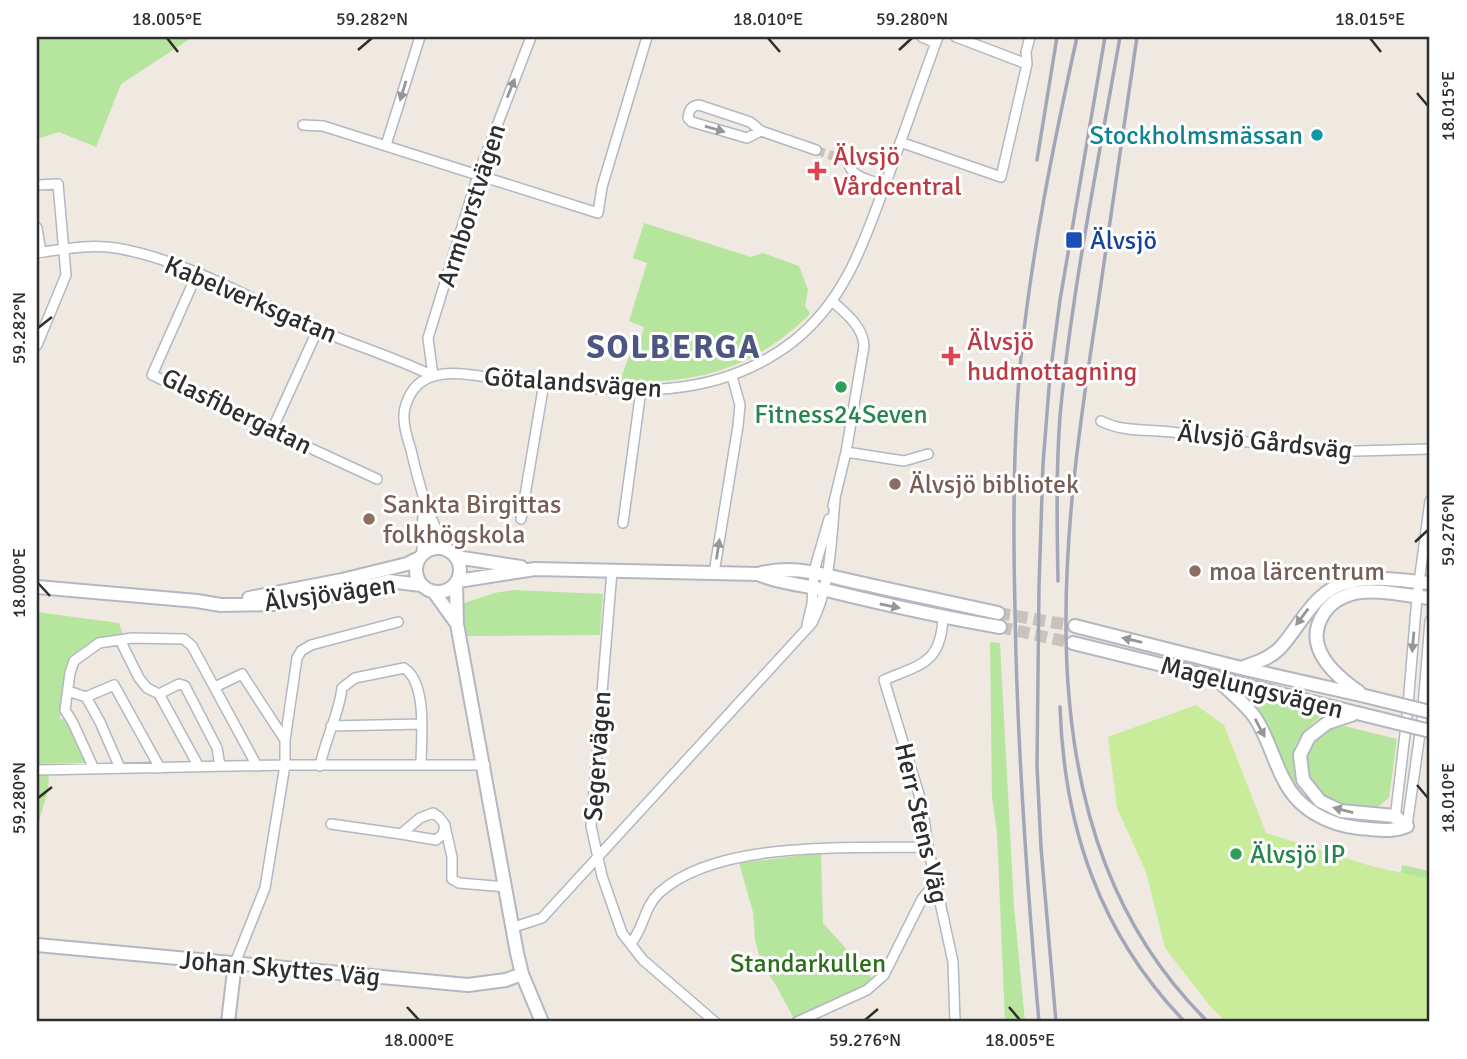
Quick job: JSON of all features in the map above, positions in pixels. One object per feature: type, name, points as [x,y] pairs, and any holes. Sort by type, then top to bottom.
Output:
[{"type":"main road","points":[[457,624],[434,592],[421,585],[415,571],[421,556],[434,548],[535,569],[758,574],[769,570],[814,571],[998,613]]},
{"type":"main road","points":[[451,553],[461,569],[457,582],[457,624],[522,974],[542,1022]]},
{"type":"main road","name":"Älvsjövägen","points":[[197,601],[272,595],[407,564],[421,556]]},
{"type":"main road","points":[[434,592],[449,590],[457,582],[535,569]]},
{"type":"main road","points":[[758,574],[769,579],[1000,627]]},
{"type":"main road","points":[[1241,668],[1264,660],[1280,648],[1310,606],[1329,589],[1365,579],[1425,582]]},
{"type":"main road","name":"Älvsjövägen","points":[[37,587],[221,605],[274,604],[389,581],[421,585]]},
{"type":"main road","points":[[1365,696],[1329,667],[1321,656],[1316,634],[1321,617],[1336,600],[1356,593],[1373,592],[1424,598]]},
{"type":"main road","name":"Magelungsvägen","points":[[1074,626],[1430,712]]},
{"type":"main road","name":"Magelungsvägen","points":[[1073,643],[1430,732]]},
{"type":"main road","points":[[1215,678],[1254,717],[1285,782],[1294,796],[1307,808],[1331,823],[1401,829],[1395,816],[1341,811],[1320,801],[1303,780],[1300,755],[1309,737],[1327,723],[1357,713]]},
{"type":"main road","name":"Johan Skyttes Väg","points":[[37,945],[468,985],[506,980],[522,974]]},
{"type":"main road","points":[[228,1022],[235,963]]},
{"type":"street","points":[[386,145],[420,37]]},
{"type":"street","name":"Armborstvägen","points":[[433,376],[428,338],[478,175],[531,37]]},
{"type":"street","points":[[303,125],[323,126],[598,213],[604,180],[647,37]]},
{"type":"street","points":[[922,37],[937,40]]},
{"type":"street","points":[[956,37],[1027,64]]},
{"type":"street","points":[[900,142],[1000,177],[1027,64],[1026,52],[1030,37]]},
{"type":"street","name":"Götalandsvägen","points":[[433,376],[459,374],[641,390],[681,388],[732,376],[770,358],[795,340],[833,302],[845,282],[867,236],[937,40]]},
{"type":"street","points":[[761,131],[747,138],[692,122],[688,118],[689,111],[693,106],[699,105],[750,122],[761,131],[816,150]]},
{"type":"street","points":[[885,185],[855,174],[843,160],[862,157],[892,166]]},
{"type":"street","points":[[37,185],[58,184],[66,275],[37,345]]},
{"type":"street","name":"Kabelverksgatan","points":[[37,228],[39,253],[90,246],[116,248],[153,257],[433,376]]},
{"type":"street","name":"Glasfibergatan","points":[[197,274],[152,375],[377,479]]},
{"type":"street","points":[[513,927],[542,918],[806,630],[817,614],[818,589],[814,571],[846,452],[864,346],[863,336],[848,315],[833,302]]},
{"type":"street","points":[[272,430],[318,329]]},
{"type":"street","points":[[433,376],[417,386],[408,400],[404,418],[423,500],[451,553]]},
{"type":"street","points":[[714,573],[740,405],[732,376]]},
{"type":"street","points":[[521,519],[544,383]]},
{"type":"street","points":[[623,523],[641,390]]},
{"type":"street","name":"Älvsjö Gårdsväg","points":[[1101,421],[1111,427],[1140,431],[1175,431],[1188,435],[1318,450],[1430,449]]},
{"type":"street","points":[[846,452],[904,461],[928,453]]},
{"type":"street","points":[[421,556],[423,500]]},
{"type":"street","points":[[818,589],[827,575],[835,500]]},
{"type":"street","points":[[1395,816],[1424,598],[1430,501]]},
{"type":"street","name":"Segervägen","points":[[612,571],[591,826],[598,858],[619,928],[643,960],[715,1022]]},
{"type":"street","name":"Herr Stens Väg","points":[[943,617],[943,628],[933,655],[925,663],[884,680],[922,804],[928,847],[953,962],[955,1022]]},
{"type":"street","points":[[1401,829],[1422,719],[1430,621]]},
{"type":"street","points":[[235,963],[265,888],[285,765],[285,740],[295,666],[301,651],[311,645],[398,622]]},
{"type":"street","points":[[94,769],[74,723],[65,710],[74,661],[99,643],[120,640],[184,639],[192,646],[257,766]]},
{"type":"street","points":[[120,640],[146,688],[159,694],[199,767]]},
{"type":"street","points":[[320,766],[338,710],[342,688],[347,682],[404,667],[413,676],[421,702],[421,765]]},
{"type":"street","points":[[215,687],[242,674],[285,740]]},
{"type":"street","points":[[159,694],[179,684],[186,686],[214,741],[220,766]]},
{"type":"street","points":[[68,691],[86,696],[114,685],[160,768]]},
{"type":"street","points":[[86,696],[120,768]]},
{"type":"street","points":[[331,726],[422,724]]},
{"type":"street","points":[[37,770],[285,765],[485,765]]},
{"type":"street","points":[[401,834],[426,814],[433,813],[445,825],[452,858],[452,879],[459,883],[506,887]]},
{"type":"street","points":[[331,824],[436,840],[443,834],[445,825]]},
{"type":"street","points":[[631,943],[640,929],[650,903],[658,894],[684,875],[713,863],[784,851],[928,847]]},
{"type":"street","points":[[797,1022],[867,990],[884,975],[922,899],[936,882]]},
{"type":"green space","points":[[37,37],[193,37],[121,84],[96,147],[59,132],[37,139]]},
{"type":"green space","points":[[644,223],[751,257],[763,253],[799,266],[808,290],[805,306],[810,314],[768,348],[723,369],[674,380],[620,381],[629,356],[636,357],[644,327],[629,321],[647,263],[633,258]]},
{"type":"green space","points":[[514,590],[603,594],[600,635],[467,636],[461,604],[494,593]]},
{"type":"green space","points":[[37,612],[119,623],[123,635],[89,645],[71,661],[66,672],[60,719],[70,720],[87,763],[37,764]]},
{"type":"green space","points":[[990,642],[1000,643],[1014,907],[1025,1022],[1005,1022],[997,833],[992,797]]},
{"type":"green space","points":[[1244,696],[1323,714],[1297,743],[1293,759],[1297,780],[1293,782],[1263,717]]},
{"type":"green space","name":"Älvsjö IP","points":[[1196,705],[1224,725],[1266,833],[1371,866],[1430,879],[1430,1022],[1226,1022],[1210,1006],[1165,948],[1146,872],[1117,808],[1108,737]]},
{"type":"green space","points":[[1344,726],[1397,739],[1389,798],[1376,808],[1332,800],[1319,790],[1310,777],[1307,761],[1311,745],[1321,735]]},
{"type":"green space","points":[[49,774],[48,790],[37,828],[37,775]]},
{"type":"green space","name":"Standarkullen","points":[[821,853],[823,923],[873,979],[862,989],[794,1019],[761,963],[755,939],[753,912],[739,863]]},
{"type":"green space","points":[[1402,865],[1430,871],[1430,889],[1398,893]]},
{"type":"tunnel","points":[[816,150],[839,158]]},
{"type":"tunnel","points":[[998,613],[1075,626]]},
{"type":"tunnel","points":[[1000,627],[1073,643]]},
{"type":"railway","points":[[1037,160],[1057,37]]},
{"type":"railway","points":[[1039,1022],[1018,713],[1014,548],[1016,427],[1020,366],[1037,242],[1077,37]]},
{"type":"railway","points":[[1056,1022],[1037,766],[1043,464],[1050,375],[1060,300],[1105,37]]},
{"type":"railway","points":[[1058,581],[1058,457],[1065,368],[1086,226],[1120,37]]},
{"type":"railway","points":[[1137,37],[1084,396],[1073,490],[1066,586],[1068,682],[1080,775],[1105,864],[1147,947],[1208,1022]]},
{"type":"railway","points":[[1060,707],[1069,795],[1092,877],[1109,916],[1130,953],[1155,988],[1185,1022]]},
{"type":"place","name":"Stockholmsmässan","points":[[1317,135]]},
{"type":"place","name":"Älvsjö Vårdcentral","points":[[817,171]]},
{"type":"place","name":"Älvsjö","points":[[1074,240]]},
{"type":"place","name":"Älvsjö hudmottagning","points":[[951,356]]},
{"type":"place","name":"Fitness24Seven","points":[[841,387]]},
{"type":"place","name":"Älvsjö bibliotek","points":[[895,484]]},
{"type":"place","name":"Sankta Birgittas folkhögskola","points":[[369,519]]},
{"type":"place","name":"moa lärcentrum","points":[[1195,571]]},
{"type":"place","name":"Älvsjö IP","points":[[1236,854]]},
{"type":"district","name":"SOLBERGA","points":[[674,346]]}]
